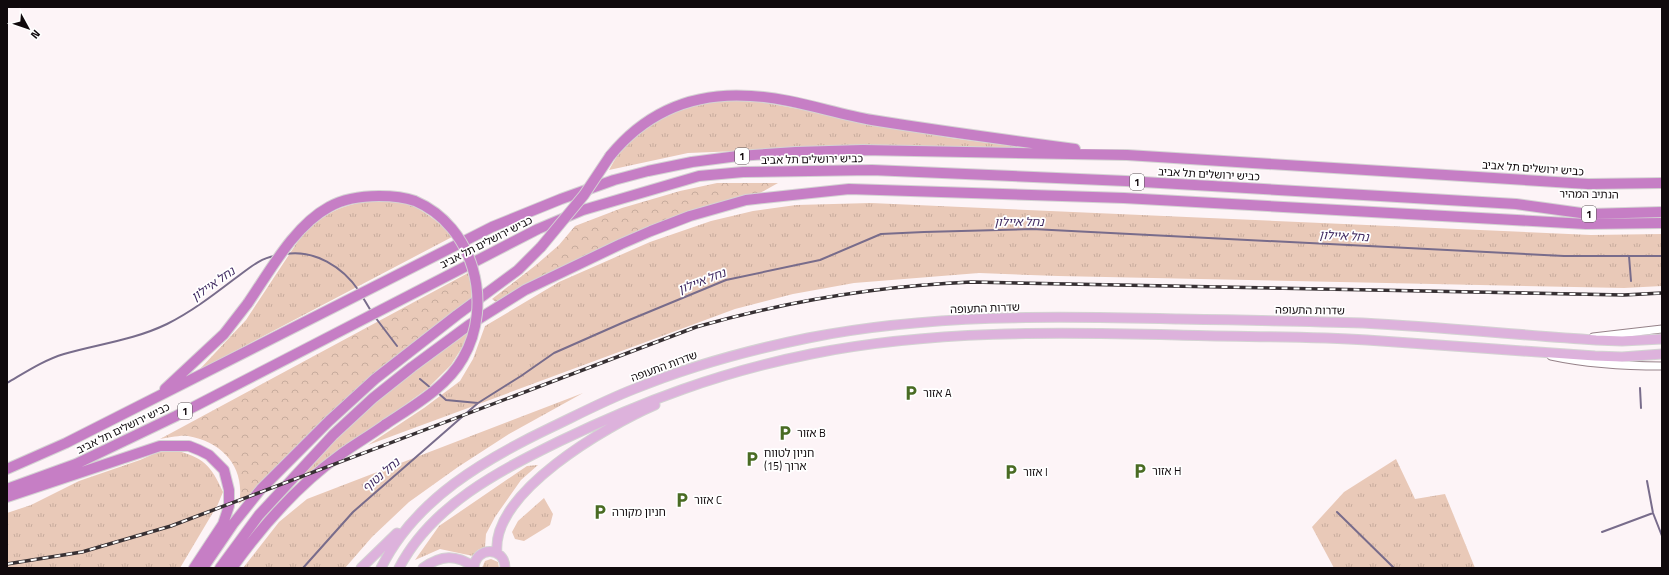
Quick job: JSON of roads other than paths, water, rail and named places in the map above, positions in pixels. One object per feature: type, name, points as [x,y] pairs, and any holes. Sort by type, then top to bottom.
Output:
[{"type":"highway","points":[[203,568],[233,524],[261,490],[334,416],[389,368],[518,270],[541,247],[584,195],[619,144],[637,128],[658,114],[680,104],[717,96],[751,96],[809,106],[870,120],[952,133],[1127,155]]},
{"type":"highway","name":"כביש ירושלים תל אביב","points":[[7,469],[83,435],[492,227],[525,213],[614,180],[692,162],[738,156],[796,152],[864,150],[1127,155],[1588,184],[1662,183]]},
{"type":"highway","name":"כביש ירושלים תל אביב","points":[[7,489],[76,464],[176,416],[538,229],[583,210],[699,176],[728,173],[872,170],[1126,181],[1516,204],[1588,214],[1662,212]]},
{"type":"highway","points":[[220,568],[258,515],[333,435],[373,398],[469,325],[525,290],[650,230],[690,216],[746,200],[766,196],[849,189],[1124,198],[1586,224],[1662,223]]},
{"type":"highway","points":[[83,435],[156,397],[165,389],[224,334],[299,231],[328,207],[345,199],[368,196],[391,196],[413,200],[429,208],[441,217],[462,241],[473,270],[478,294],[476,329],[468,348],[456,369],[431,393],[340,455],[291,497],[253,539],[232,568]]},
{"type":"highway","name":"הנתיב המהיר","points":[[1516,204],[1588,207],[1662,206]]},
{"type":"highway","points":[[7,497],[160,446],[189,446],[209,454],[224,470],[229,490],[229,506],[223,524],[194,568]]},
{"type":"main road","name":"שדרות התעופה","points":[[381,568],[396,541],[440,495],[471,471],[500,453],[586,410],[634,389],[724,358],[807,338],[906,324],[977,319],[1130,318],[1365,323],[1622,341],[1662,339]]},
{"type":"main road","points":[[399,568],[409,550],[421,534],[449,507],[508,467],[586,428],[640,404],[708,380],[762,365],[850,347],[907,340],[977,335],[1116,334],[1364,340],[1622,357],[1662,354]]},
{"type":"main road","points":[[497,553],[497,537],[505,520],[521,497],[545,472],[576,449],[637,413],[708,380]]},
{"type":"main road","points":[[361,568],[420,510],[440,495]]},
{"type":"main road","points":[[423,568],[433,561],[452,557],[467,562],[474,568],[480,554],[489,551],[497,553],[504,559],[505,568]]},
{"type":"street","points":[[1575,338],[1662,329]]},
{"type":"street","points":[[1531,352],[1581,363],[1613,366],[1662,366]]},
{"type":"waterway","name":"נחל איילון","points":[[437,392],[446,400],[478,403],[554,353],[622,323],[726,280],[820,260],[881,234],[1032,229],[1564,256],[1662,256]]},
{"type":"waterway","name":"נחל איילון","points":[[285,254],[307,254],[317,257],[336,267],[345,274],[359,291]]},
{"type":"waterway","name":"נחל איילון","points":[[7,383],[35,367],[64,354],[129,338],[167,324],[201,304],[253,265],[264,259],[275,256]]},
{"type":"waterway","points":[[1629,256],[1631,281]]},
{"type":"waterway","name":"נחל איילון","points":[[362,296],[371,311]]},
{"type":"waterway","name":"נחל איילון","points":[[375,317],[397,346]]},
{"type":"waterway","name":"נחל איילון","points":[[420,379],[432,389]]},
{"type":"waterway","points":[[1640,388],[1641,408]]},
{"type":"waterway","name":"נחל נטוף","points":[[303,568],[353,512],[478,403]]},
{"type":"waterway","points":[[1647,481],[1653,513],[1662,536]]},
{"type":"waterway","points":[[1337,512],[1394,568]]},
{"type":"waterway","points":[[1602,532],[1653,513]]},
{"type":"railway","points":[[7,564],[82,552],[171,526],[696,327],[798,302],[832,296],[900,287],[971,282],[1624,295],[1662,293]]},
{"type":"place","name":"אזור A","points":[[911,393]]},
{"type":"place","name":"אזור B","points":[[785,433]]},
{"type":"place","name":"חניון לטווח ארוך (15)","points":[[752,459]]},
{"type":"place","name":"אזור H","points":[[1140,471]]},
{"type":"place","name":"אזור I","points":[[1011,472]]},
{"type":"place","name":"אזור C","points":[[682,500]]},
{"type":"place","name":"חניון מקורה","points":[[600,512]]}]
